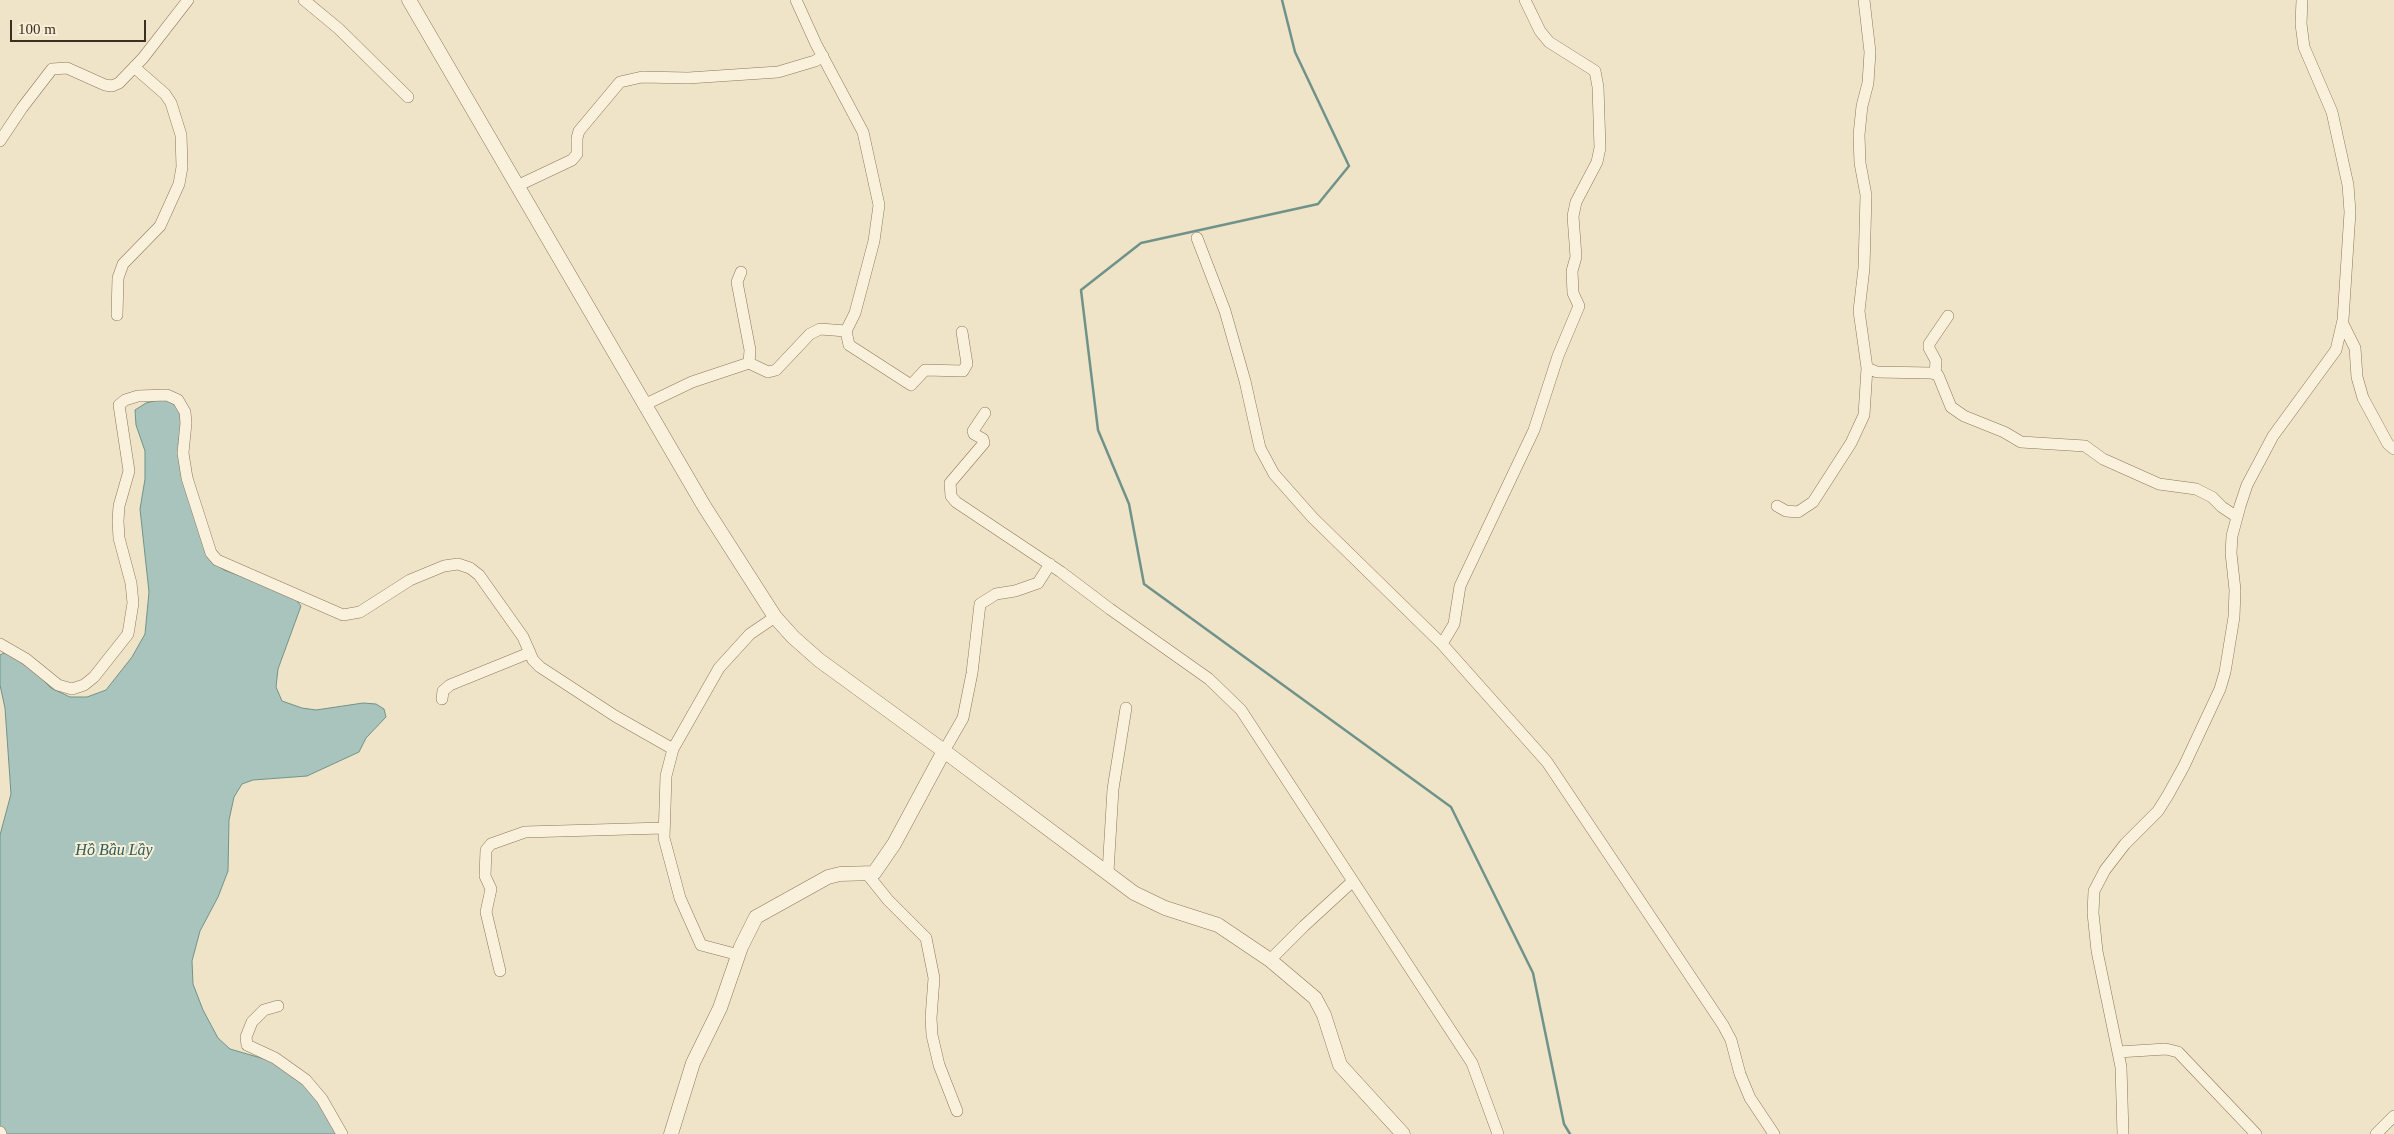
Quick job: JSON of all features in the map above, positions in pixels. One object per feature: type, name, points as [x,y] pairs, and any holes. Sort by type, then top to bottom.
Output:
[{"type":"street","points":[[0,141],[52,69],[67,68],[105,85],[119,84],[188,0]]},
{"type":"street","points":[[304,0],[339,29],[408,97]]},
{"type":"street","points":[[409,0],[704,506],[775,617],[792,638],[819,660],[1139,896],[1165,908],[1218,925],[1270,960],[1320,1004],[1340,1065],[1403,1134]]},
{"type":"street","points":[[796,0],[822,56],[863,132],[879,205],[874,241],[855,313],[846,331],[849,345],[911,385],[925,370],[963,371],[967,364],[962,332]]},
{"type":"street","points":[[1442,644],[1454,624],[1460,586],[1534,430],[1558,356],[1579,306],[1573,293],[1572,271],[1576,257],[1573,216],[1576,202],[1596,162],[1600,148],[1598,87],[1594,71],[1549,42],[1540,31],[1525,0]]},
{"type":"street","points":[[1777,506],[1793,512],[1805,508],[1813,502],[1851,443],[1864,415],[1867,368],[1863,328],[1859,311],[1864,268],[1866,195],[1860,163],[1859,135],[1870,59],[1868,18],[1864,0]]},
{"type":"street","points":[[2123,1134],[2121,1067],[2097,951],[2093,913],[2094,891],[2105,870],[2125,844],[2158,810],[2168,795],[2184,766],[2220,689],[2225,672],[2234,617],[2235,590],[2231,553],[2236,516],[2256,466],[2273,436],[2336,350],[2343,324],[2350,212],[2348,185],[2332,112],[2304,47],[2301,24],[2302,0]]},
{"type":"street","points":[[516,186],[572,160],[577,154],[577,138],[580,131],[620,82],[642,77],[688,78],[778,72],[815,61],[822,56]]},
{"type":"street","points":[[117,315],[118,278],[123,264],[160,226],[179,184],[182,166],[181,135],[170,103],[165,94],[134,67]]},
{"type":"street","points":[[1196,238],[1225,311],[1245,380],[1260,448],[1274,474],[1313,518],[1442,644],[1532,744],[1597,835],[1662,937],[1723,1025],[1731,1040],[1740,1074],[1750,1098],[1774,1134]]},
{"type":"street","points":[[741,272],[737,282],[750,350],[749,363]]},
{"type":"street","points":[[1935,374],[1936,361],[1929,344],[1948,316]]},
{"type":"street","points":[[2343,324],[2355,348],[2357,377],[2363,398],[2388,444],[2394,449]]},
{"type":"street","points":[[646,404],[692,382],[749,363],[762,370],[772,372],[810,334],[820,329],[842,329],[846,331]]},
{"type":"street","points":[[1867,368],[1878,372],[1935,374],[1941,379],[1951,407],[1964,416],[2004,432],[2021,442],[2085,446],[2103,459],[2160,484],[2196,489],[2212,497],[2222,507],[2236,516]]},
{"type":"street","points":[[0,644],[26,659],[58,685],[72,689],[84,685],[94,677],[128,634],[133,603],[119,538],[118,521],[119,506],[129,471],[119,405],[125,400],[158,394],[178,400],[184,412],[186,423],[183,453],[186,478],[211,553],[220,562],[344,615],[360,612],[410,580],[444,566],[464,566],[480,575],[523,638],[529,653],[536,663],[614,716],[674,749]]},
{"type":"street","points":[[985,413],[972,431],[983,439],[984,442],[950,483],[952,496],[956,502],[1050,564],[1208,679],[1228,696],[1256,732],[1472,1063],[1498,1134]]},
{"type":"street","points":[[671,1134],[693,1062],[720,1008],[748,930],[756,917],[828,877],[840,874],[868,875],[874,873],[883,862],[963,718],[972,673],[980,604],[996,594],[1015,591],[1038,582],[1050,564]]},
{"type":"street","points":[[739,956],[710,949],[702,945],[696,937],[672,873],[664,828],[666,776],[674,749],[727,657],[755,630],[775,617]]},
{"type":"street","points":[[442,699],[443,691],[450,685],[529,653]]},
{"type":"street","points":[[1108,872],[1113,789],[1126,708]]},
{"type":"street","points":[[500,971],[486,912],[491,889],[485,876],[487,847],[525,832],[664,828]]},
{"type":"street","points":[[868,875],[888,900],[926,938],[934,978],[931,1018],[932,1035],[939,1065],[957,1111]]},
{"type":"street","points":[[1270,960],[1353,881]]},
{"type":"street","points":[[278,1006],[264,1010],[252,1022],[246,1037],[247,1045],[275,1058],[306,1080],[322,1099],[342,1134]]},
{"type":"street","points":[[2118,1052],[2166,1049],[2178,1052],[2256,1134]]},
{"type":"street","points":[[2376,1134],[2394,1116]]},
{"type":"water","name":"Hồ Bầu Lầy","points":[[166,398],[178,408],[182,424],[178,444],[216,564],[224,570],[294,597],[301,606],[278,669],[276,687],[282,701],[302,708],[316,710],[363,703],[376,704],[384,709],[386,717],[366,738],[359,752],[307,776],[253,780],[242,784],[234,797],[229,820],[228,871],[218,897],[200,931],[192,961],[193,984],[203,1010],[218,1038],[230,1049],[268,1060],[285,1068],[308,1087],[340,1134],[0,1134],[0,835],[11,794],[5,708],[0,685],[0,655],[6,652],[35,672],[51,688],[70,697],[87,697],[106,690],[132,657],[145,634],[149,592],[140,509],[145,479],[145,451],[136,425],[135,410],[146,403]]},
{"type":"waterway","points":[[1282,0],[1295,52],[1349,166],[1318,204],[1141,243],[1081,290],[1098,430],[1129,504],[1144,584],[1451,807],[1533,973],[1564,1124],[1570,1134]]}]
